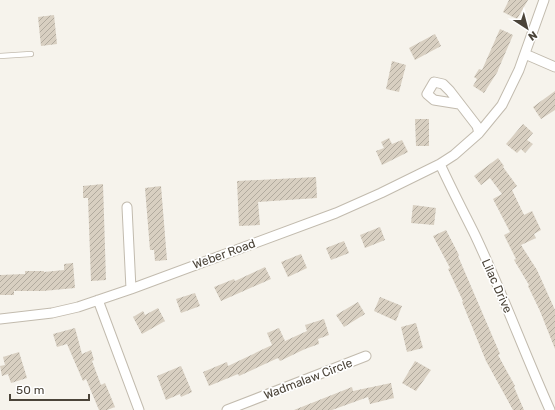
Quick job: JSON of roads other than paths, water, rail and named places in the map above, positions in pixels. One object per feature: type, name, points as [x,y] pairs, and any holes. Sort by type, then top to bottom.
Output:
[{"type":"street","name":"Weber Road","points":[[0,318],[52,313],[131,289],[336,213],[440,164],[454,155],[479,133],[502,104],[519,70],[544,0]]},
{"type":"street","points":[[525,54],[555,67]]},
{"type":"street","points":[[459,104],[477,126],[479,133]]},
{"type":"street","name":"Lilac Drive","points":[[440,164],[456,200],[474,234],[550,410]]},
{"type":"street","points":[[127,206],[131,289]]},
{"type":"street","points":[[98,300],[140,410]]},
{"type":"street","name":"Wadmalaw Circle","points":[[227,410],[366,356]]},
{"type":"lane","points":[[0,56],[32,54]]}]
